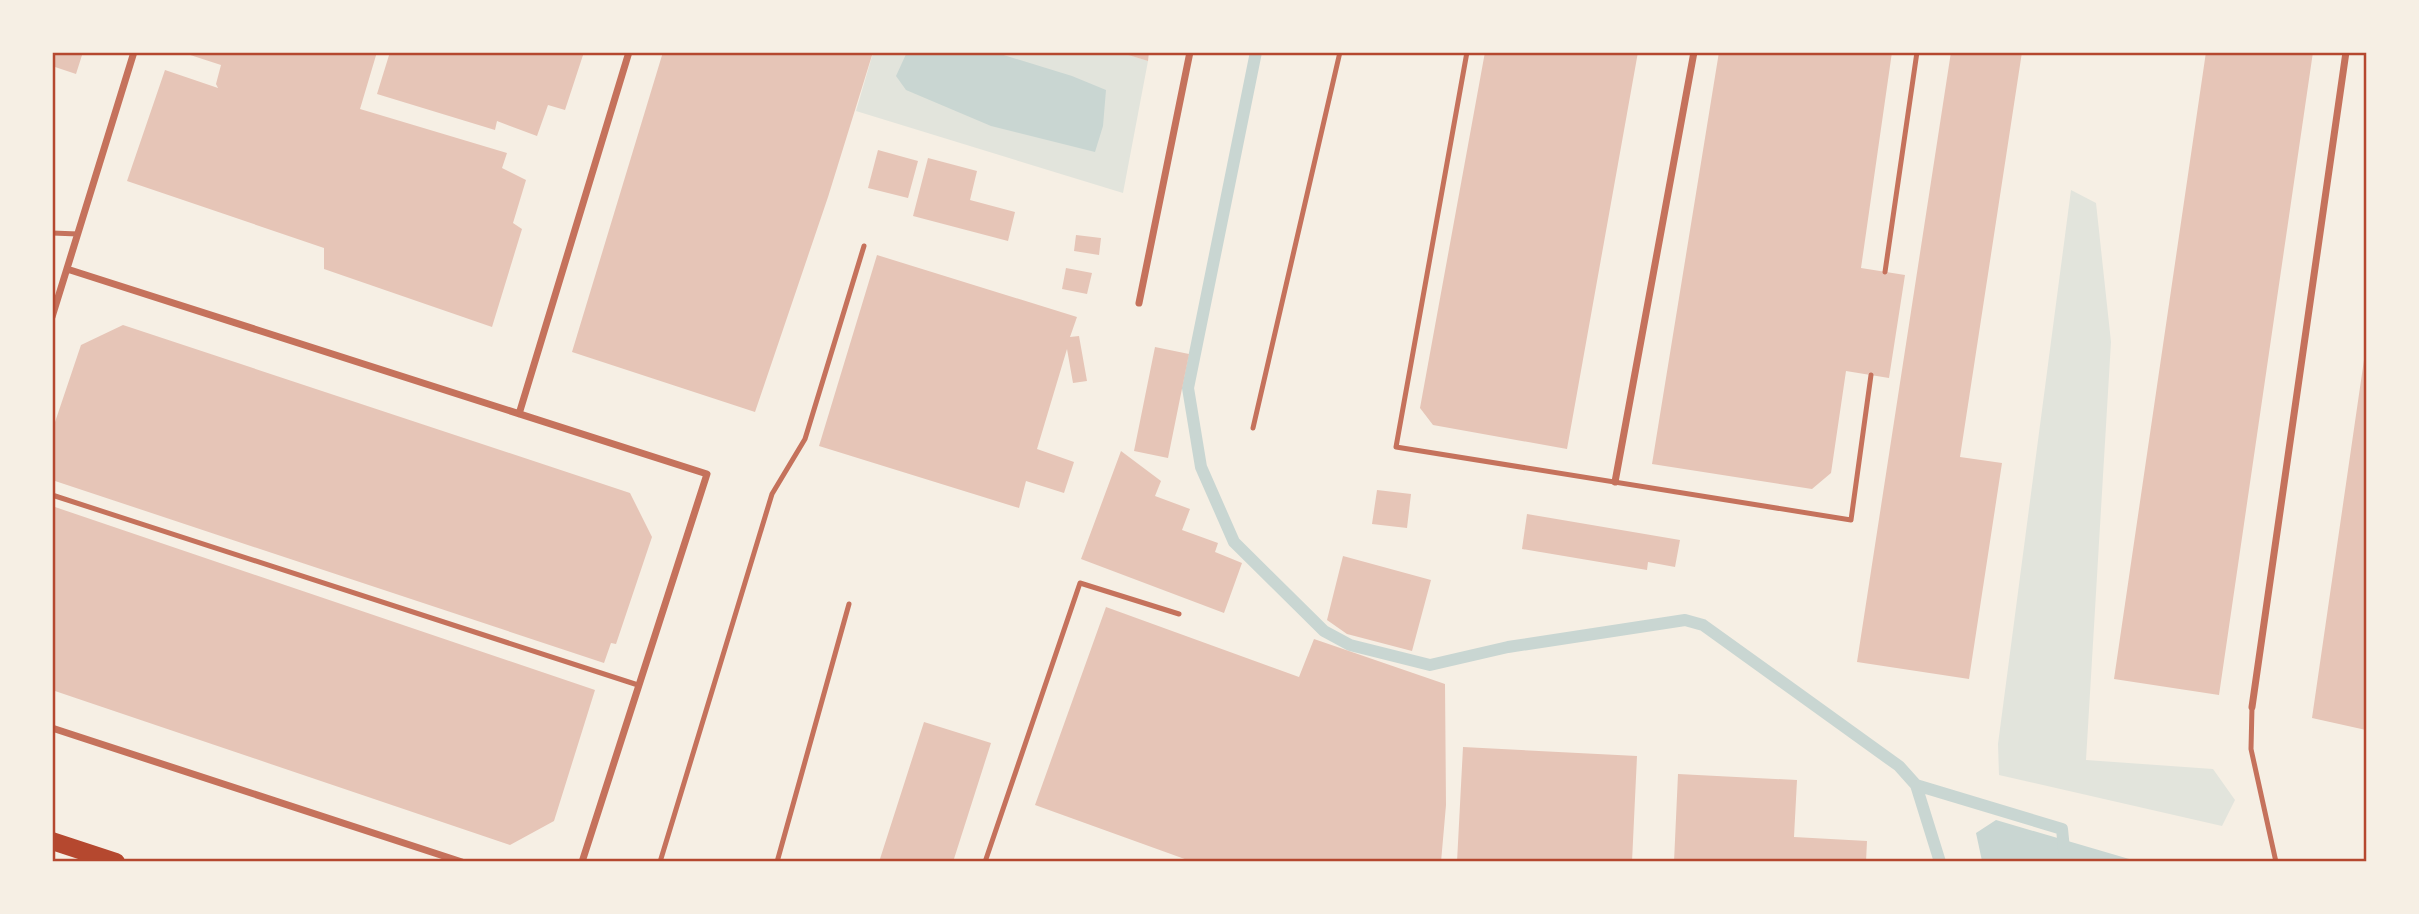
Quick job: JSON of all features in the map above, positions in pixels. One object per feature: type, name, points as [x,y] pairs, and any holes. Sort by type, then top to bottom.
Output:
[{"type":"main road","points":[[52,841],[116,862]]},
{"type":"street","points":[[52,317],[134,52]]},
{"type":"street","points":[[519,414],[629,52]]},
{"type":"street","points":[[1139,303],[1189,52]]},
{"type":"street","points":[[1615,482],[1693,52]]},
{"type":"street","points":[[2252,707],[2346,52]]},
{"type":"street","points":[[67,269],[708,474],[582,862]]},
{"type":"street","points":[[52,728],[462,862]]},
{"type":"lane","points":[[1253,428],[1340,52]]},
{"type":"lane","points":[[1467,52],[1395,447],[1851,520],[1871,375]]},
{"type":"lane","points":[[1885,272],[1917,52]]},
{"type":"lane","points":[[52,233],[78,234]]},
{"type":"lane","points":[[660,862],[772,494],[805,439],[864,246]]},
{"type":"lane","points":[[52,495],[638,685]]},
{"type":"lane","points":[[985,862],[1080,583],[1179,614]]},
{"type":"lane","points":[[777,862],[849,604]]},
{"type":"lane","points":[[2252,707],[2251,749],[2276,862]]},
{"type":"shaded area","points":[[907,52],[997,53],[1072,76],[1106,90],[1103,126],[1095,152],[991,126],[906,90],[896,76]]},
{"type":"shaded area","points":[[1120,52],[1148,61],[1123,193],[856,111],[873,53]]},
{"type":"shaded area","points":[[2071,190],[2096,203],[2111,342],[2086,760],[2213,769],[2235,800],[2222,826],[1999,775],[1998,744]]},
{"type":"shaded area","points":[[1996,820],[2136,861],[1982,861],[1976,833]]},
{"type":"building","points":[[52,52],[83,52],[76,74],[52,66]]},
{"type":"building","points":[[181,52],[377,52],[360,109],[507,153],[502,168],[526,180],[513,223],[522,229],[492,327],[324,269],[324,248],[127,181],[165,70],[218,88],[216,84],[221,65]]},
{"type":"building","points":[[390,52],[584,52],[565,110],[548,105],[537,136],[497,121],[495,130],[377,94]]},
{"type":"building","points":[[663,52],[873,52],[828,197],[755,412],[572,352]]},
{"type":"building","points":[[1122,52],[1149,52],[1148,61],[1122,53]]},
{"type":"building","points":[[1485,52],[1638,52],[1567,449],[1433,425],[1420,408]]},
{"type":"building","points":[[1719,52],[1892,52],[1861,268],[1905,275],[1889,378],[1846,371],[1831,473],[1812,489],[1652,464]]},
{"type":"building","points":[[1951,52],[2022,52],[1960,457],[2002,463],[1969,679],[1857,662]]},
{"type":"building","points":[[2206,52],[2313,52],[2219,695],[2114,679]]},
{"type":"building","points":[[878,150],[918,161],[908,198],[868,188]]},
{"type":"building","points":[[928,158],[977,171],[970,200],[1015,212],[1008,241],[913,216]]},
{"type":"building","points":[[1076,235],[1101,238],[1099,255],[1074,251]]},
{"type":"building","points":[[877,255],[1077,317],[1070,337],[1079,336],[1087,381],[1073,383],[1067,349],[1037,449],[1074,462],[1064,493],[1026,481],[1019,508],[819,446]]},
{"type":"building","points":[[1066,268],[1092,273],[1087,294],[1062,289]]},
{"type":"building","points":[[123,325],[630,493],[652,537],[616,644],[611,643],[604,663],[52,480],[52,431],[81,345]]},
{"type":"building","points":[[1155,347],[1189,354],[1168,458],[1134,451]]},
{"type":"building","points":[[2366,353],[2366,730],[2312,718]]},
{"type":"building","points":[[1121,451],[1161,481],[1155,496],[1190,509],[1182,530],[1218,543],[1215,552],[1242,563],[1224,613],[1081,559]]},
{"type":"building","points":[[1377,490],[1411,494],[1407,528],[1372,524]]},
{"type":"building","points":[[52,506],[595,690],[554,821],[510,845],[52,690]]},
{"type":"building","points":[[1527,514],[1680,540],[1675,567],[1648,562],[1647,570],[1522,549]]},
{"type":"building","points":[[1343,556],[1431,580],[1412,651],[1347,634],[1327,620]]},
{"type":"building","points":[[1106,607],[1299,677],[1314,639],[1445,684],[1446,805],[1441,862],[1193,862],[1035,805]]},
{"type":"building","points":[[924,722],[991,743],[953,862],[879,862]]},
{"type":"building","points":[[1463,747],[1637,756],[1632,862],[1457,862]]},
{"type":"building","points":[[1678,774],[1797,780],[1794,837],[1867,841],[1866,862],[1674,862]]},
{"type":"waterway","points":[[1256,52],[1188,388],[1201,467],[1234,542],[1324,631],[1350,645],[1430,665],[1508,647],[1685,620],[1703,625],[1899,766],[1916,785],[1940,862]]},
{"type":"waterway","points":[[1916,785],[2062,829],[2065,859],[2068,862]]}]
